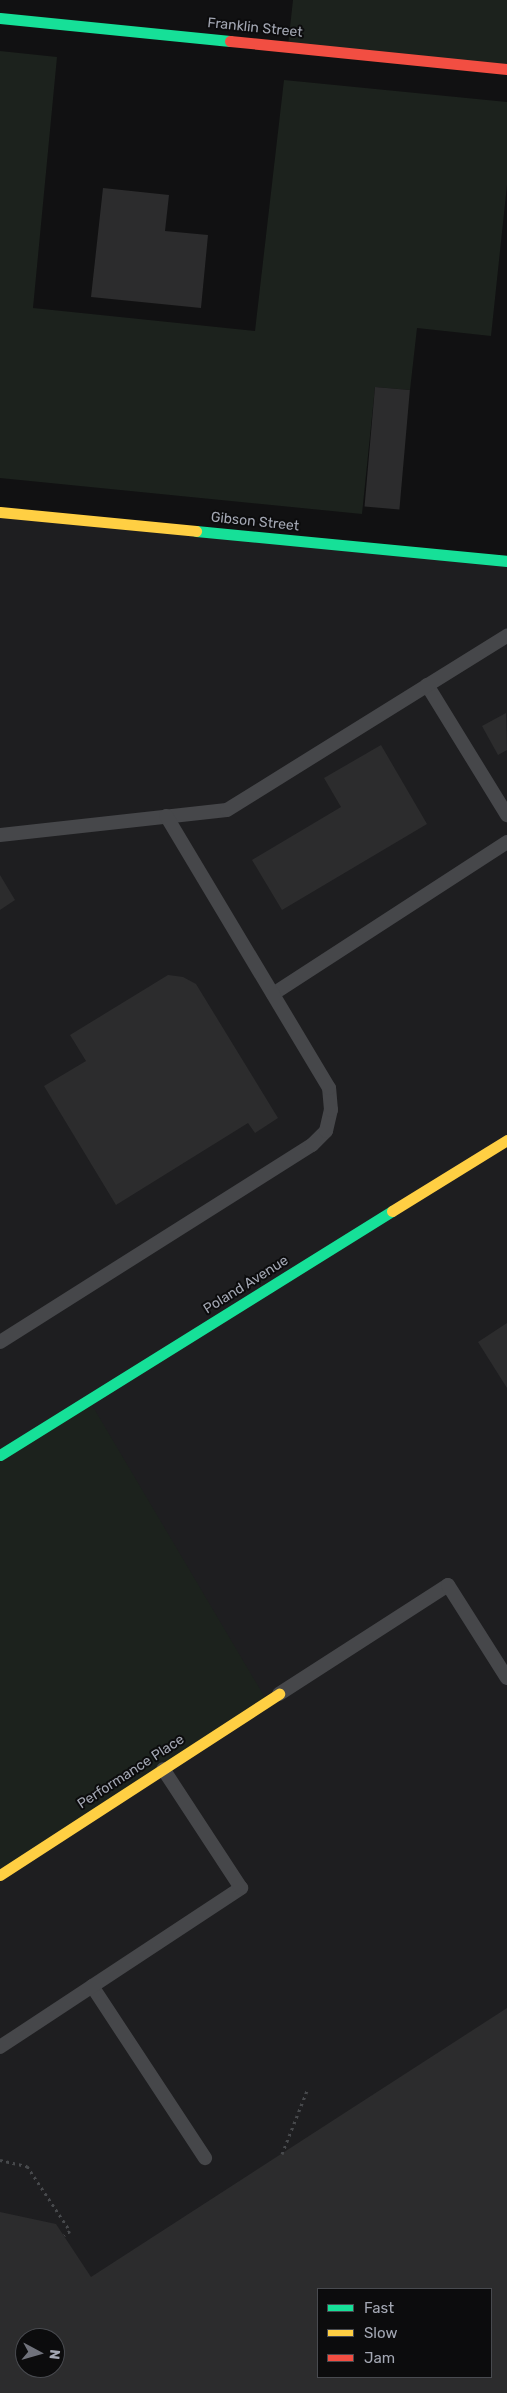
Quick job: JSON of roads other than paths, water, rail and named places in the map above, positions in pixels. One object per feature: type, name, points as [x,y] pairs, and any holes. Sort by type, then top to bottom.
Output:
[{"type":"street","name":"Franklin Street","points":[[0,18],[507,69]]},
{"type":"street","name":"Gibson Street","points":[[0,512],[507,561]]},
{"type":"street","name":"Poland Avenue","points":[[0,1455],[507,1140]]},
{"type":"street","name":"Performance Place","points":[[0,1875],[279,1694]]},
{"type":"lane","points":[[0,835],[227,810],[507,636]]},
{"type":"lane","points":[[427,685],[507,815]]},
{"type":"lane","points":[[0,1342],[312,1145],[326,1131],[331,1110],[329,1088],[166,816]]},
{"type":"lane","points":[[273,994],[507,842]]},
{"type":"lane","points":[[279,1694],[448,1585],[507,1678]]},
{"type":"lane","points":[[0,2047],[241,1888],[163,1769]]},
{"type":"lane","points":[[92,1986],[205,2158]]}]
